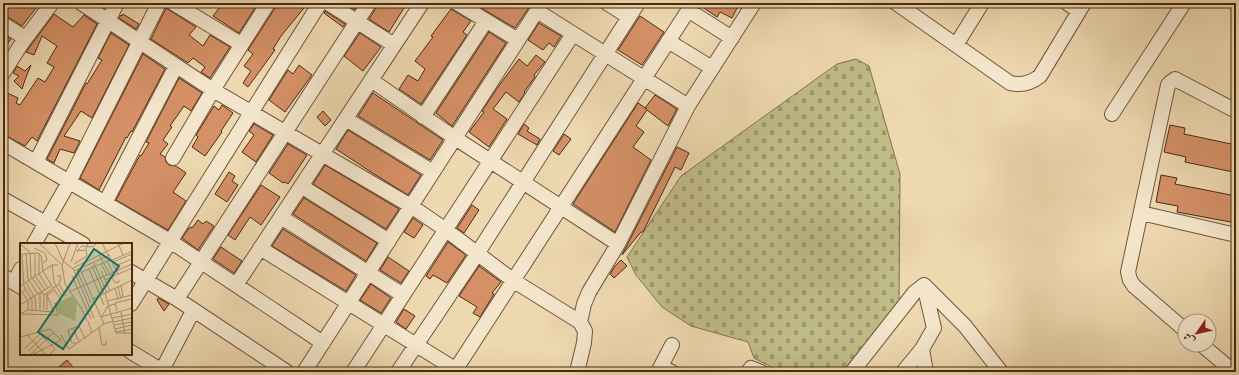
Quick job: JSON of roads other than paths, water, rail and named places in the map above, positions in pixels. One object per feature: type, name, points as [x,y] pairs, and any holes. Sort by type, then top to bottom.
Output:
[{"type":"street","points":[[3,73],[26,38],[52,3]]},
{"type":"street","points":[[81,3],[213,90],[411,206],[514,280],[580,322],[585,331],[584,343],[577,372]]},
{"type":"street","points":[[36,162],[117,3]]},
{"type":"street","points":[[35,243],[69,182],[159,3]]},
{"type":"street","points":[[173,3],[241,44]]},
{"type":"street","points":[[173,158],[241,44],[268,3]]},
{"type":"street","points":[[132,302],[320,3]]},
{"type":"street","points":[[328,3],[394,45]]},
{"type":"street","points":[[177,300],[369,3]]},
{"type":"street","points":[[236,285],[422,3]]},
{"type":"street","points":[[457,3],[518,40]]},
{"type":"street","points":[[607,3],[629,17]]},
{"type":"street","points":[[398,372],[524,182],[638,3]]},
{"type":"street","points":[[580,322],[584,304],[589,292],[618,244],[688,106],[754,3]]},
{"type":"street","points":[[896,3],[1010,83],[1023,84],[1034,81],[1040,76],[1082,7],[1067,3]]},
{"type":"street","points":[[956,45],[982,3]]},
{"type":"street","points":[[1112,114],[1184,3]]},
{"type":"street","points":[[260,248],[455,371],[690,6],[732,38]]},
{"type":"street","points":[[304,372],[539,7],[573,34],[688,106]]},
{"type":"street","points":[[423,117],[486,21]]},
{"type":"street","points":[[3,24],[26,38]]},
{"type":"street","points":[[353,372],[573,34]]},
{"type":"street","points":[[668,41],[712,68]]},
{"type":"street","points":[[105,203],[176,66]]},
{"type":"street","points":[[1177,323],[1134,286],[1130,280],[1128,272],[1168,85],[1176,79],[1236,111]]},
{"type":"street","points":[[371,80],[423,117],[524,182],[560,208],[618,244]]},
{"type":"street","points":[[346,119],[433,172]]},
{"type":"street","points":[[3,143],[170,242],[323,343]]},
{"type":"street","points":[[302,186],[389,241]]},
{"type":"street","points":[[3,199],[81,243]]},
{"type":"street","points":[[1141,213],[1236,235]]},
{"type":"street","points":[[281,217],[403,295]]},
{"type":"street","points":[[13,282],[20,271]]},
{"type":"street","points":[[132,273],[146,280],[287,372]]},
{"type":"street","points":[[904,372],[922,349],[934,328],[924,285]]},
{"type":"street","points":[[852,372],[914,293],[924,285]]},
{"type":"street","points":[[924,285],[965,326],[1001,372]]},
{"type":"street","points":[[132,353],[162,372],[193,311]]},
{"type":"street","points":[[664,370],[672,345]]},
{"type":"street","points":[[922,349],[926,372]]},
{"type":"street","points":[[1211,353],[1234,372]]},
{"type":"street","points":[[748,372],[750,368],[761,372]]}]
